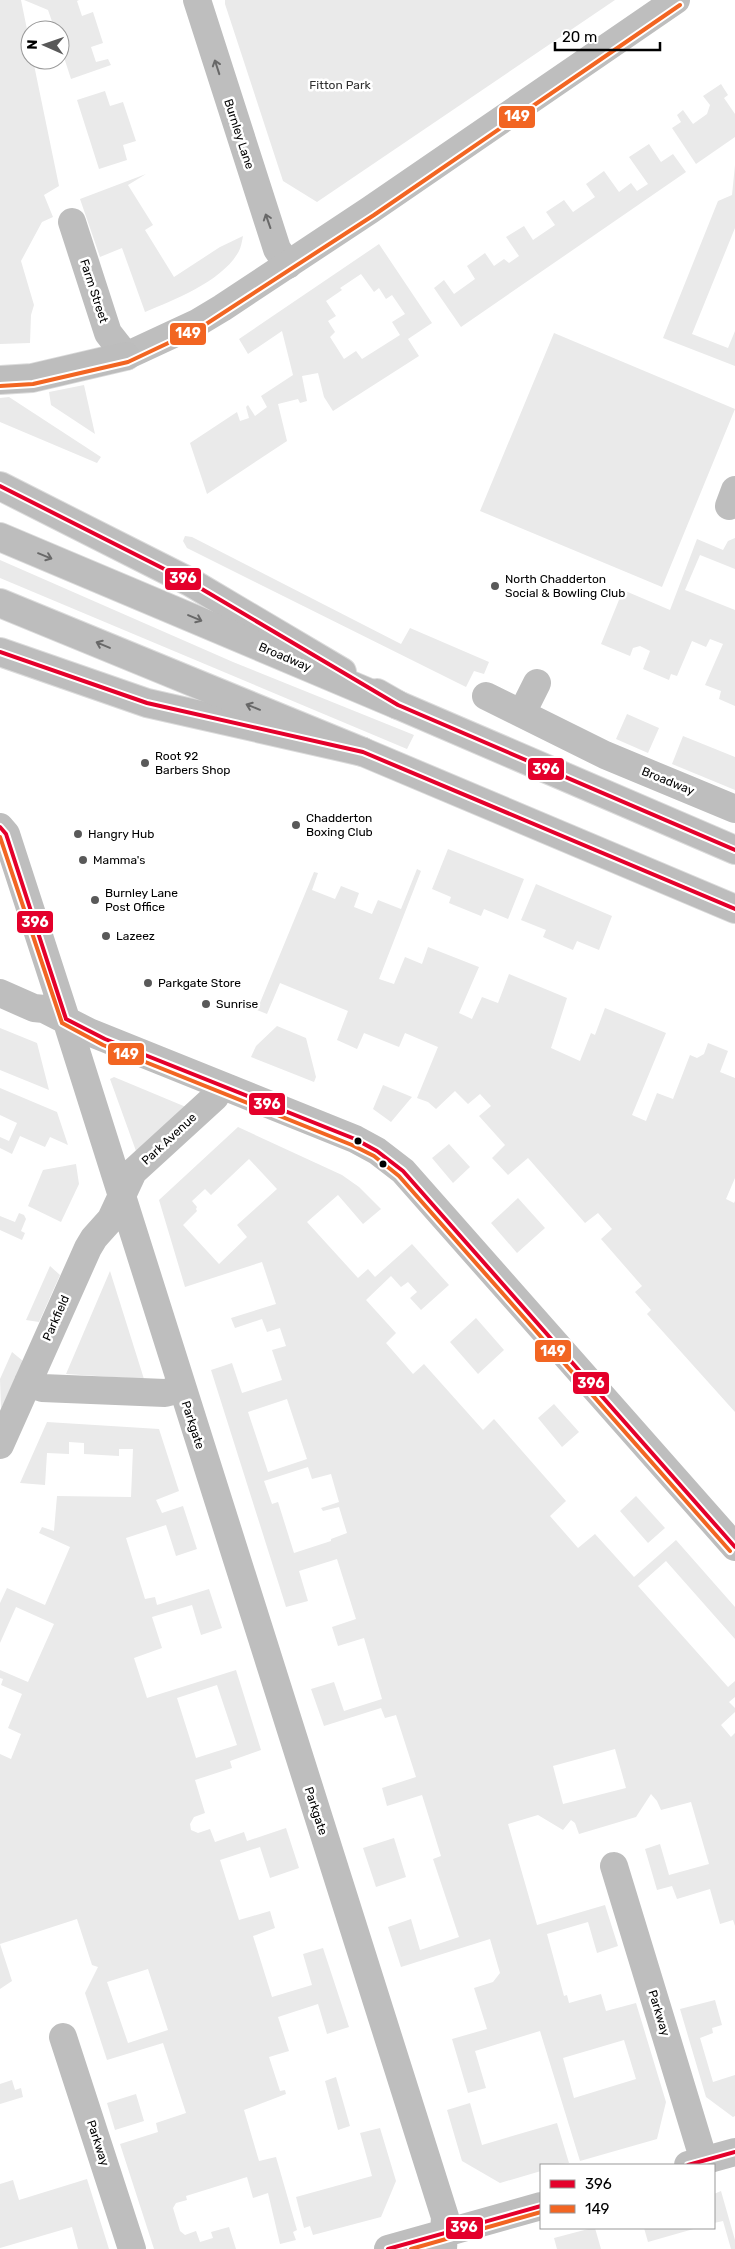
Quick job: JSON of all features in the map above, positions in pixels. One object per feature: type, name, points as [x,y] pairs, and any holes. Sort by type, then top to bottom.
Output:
[{"type":"highway","points":[[0,380],[32,378],[126,356]]},
{"type":"highway","points":[[0,486],[190,582],[398,705]]},
{"type":"highway","name":"Broadway","points":[[0,537],[735,850]]},
{"type":"highway","points":[[0,602],[735,909]]},
{"type":"highway","points":[[0,652],[147,703],[363,752]]},
{"type":"street","name":"Burnley Lane","points":[[197,0],[277,249],[288,265]]},
{"type":"street","points":[[126,356],[197,323],[288,265],[676,0]]},
{"type":"street","name":"Farm Street","points":[[72,222],[108,333],[126,356]]},
{"type":"street","points":[[522,713],[537,683]]},
{"type":"street","name":"Broadway","points":[[486,696],[604,755],[735,809]]},
{"type":"street","name":"Parkgate","points":[[0,827],[6,834],[66,1020],[181,1389],[445,2218],[443,2241]]},
{"type":"street","points":[[0,993],[34,1008],[44,1009],[89,1032],[220,1086],[355,1139],[377,1151],[402,1171],[735,1547]]},
{"type":"street","name":"Park Avenue","points":[[122,1197],[133,1172],[215,1097],[220,1086]]},
{"type":"street","name":"Parkfield","points":[[0,1445],[88,1248],[94,1238],[111,1219],[122,1197]]},
{"type":"street","name":"Parkgate","points":[[28,1382],[48,1388],[165,1393],[181,1389]]},
{"type":"street","name":"Parkway","points":[[614,1866],[696,2163],[735,2152]]},
{"type":"street","name":"Parkway","points":[[63,2037],[132,2249]]},
{"type":"street","points":[[388,2249],[443,2241],[540,2206]]},
{"type":"green space","points":[[0,0],[21,0],[25,20],[20,20],[20,70],[35,70],[59,186],[44,195],[53,217],[42,222],[21,261],[34,305],[31,315],[30,343],[0,344]]},
{"type":"green space","points":[[24,0],[79,0],[77,1],[82,16],[93,12],[103,43],[91,47],[96,62],[108,59],[111,65],[71,79],[68,70],[70,70],[70,20],[52,20],[48,10]]},
{"type":"green space","name":"Fitton Park","points":[[225,0],[615,0],[317,202],[283,181]]},
{"type":"green space","points":[[721,84],[728,95],[724,98],[735,114],[735,137],[696,164],[672,128],[681,122],[677,115],[683,110],[693,124],[707,114],[710,105],[703,96]]},
{"type":"green space","points":[[105,91],[110,106],[123,102],[136,141],[123,145],[127,160],[99,169],[77,100]]},
{"type":"green space","points":[[649,144],[661,162],[673,154],[686,172],[461,327],[434,288],[444,280],[454,294],[475,279],[467,266],[485,253],[494,266],[504,259],[509,263],[519,256],[506,237],[524,226],[533,240],[555,225],[546,212],[564,200],[573,212],[595,197],[586,184],[604,171],[619,192],[631,183],[637,191],[648,184],[629,157]]},
{"type":"green space","points":[[735,165],[735,228],[692,334],[728,348],[735,331],[735,366],[663,338],[718,201],[732,195]]},
{"type":"green space","points":[[146,174],[128,185],[153,225],[145,230],[174,277],[220,247],[243,236],[239,251],[222,272],[197,288],[145,312],[122,248],[100,257],[80,199]]},
{"type":"green space","points":[[379,244],[432,323],[408,339],[419,356],[333,411],[324,397],[318,373],[302,376],[307,401],[300,403],[298,399],[278,404],[287,441],[207,494],[190,443],[237,412],[240,421],[249,418],[246,407],[248,405],[255,416],[267,407],[261,396],[293,375],[282,331],[248,354],[239,339]],"holes":[[[361,274],[374,292],[379,288],[386,299],[392,295],[405,314],[392,322],[400,335],[362,359],[356,351],[344,359],[330,337],[335,332],[328,321],[336,316],[326,301],[342,290],[340,288]]]},
{"type":"green space","points":[[554,333],[735,409],[662,587],[480,511]]},
{"type":"green space","points":[[84,385],[95,434],[51,405],[49,392]]},
{"type":"green space","points":[[9,397],[101,457],[97,463],[0,422],[0,398]]},
{"type":"green space","points":[[185,536],[192,537],[401,644],[410,628],[489,662],[484,674],[474,671],[466,687],[187,548],[183,541]]},
{"type":"green space","points":[[735,538],[735,569],[700,555],[685,590],[735,610],[735,706],[719,699],[721,691],[705,685],[723,644],[710,639],[706,647],[692,641],[677,676],[671,674],[669,680],[643,669],[650,651],[640,646],[633,648],[630,656],[601,644],[623,590],[670,610],[697,539],[723,550],[728,541]]},
{"type":"green space","points":[[0,560],[233,662],[414,735],[407,749],[0,578]]},
{"type":"green space","points":[[627,714],[659,728],[648,753],[616,739]]},
{"type":"green space","points":[[683,736],[735,757],[735,790],[672,764]]},
{"type":"green space","points":[[448,849],[524,879],[508,919],[484,909],[481,916],[449,903],[451,897],[432,889]]},
{"type":"green space","points":[[417,869],[421,871],[379,979],[394,984],[405,957],[422,964],[428,947],[479,967],[459,1013],[472,1019],[482,997],[498,1003],[509,974],[567,998],[551,1048],[580,1061],[591,1033],[595,1035],[605,1008],[666,1033],[632,1115],[646,1121],[657,1093],[673,1099],[690,1055],[697,1058],[704,1054],[708,1043],[728,1051],[720,1072],[735,1078],[735,1178],[726,1199],[734,1203],[735,1201],[735,1412],[647,1314],[651,1310],[635,1292],[642,1286],[601,1239],[612,1229],[598,1213],[585,1223],[528,1158],[508,1175],[492,1158],[505,1145],[479,1116],[491,1106],[480,1094],[468,1104],[455,1091],[436,1109],[428,1102],[417,1098],[438,1047],[405,1033],[399,1047],[364,1033],[357,1049],[337,1040],[348,1011],[280,983],[267,1014],[257,1010],[314,872],[318,873],[312,890],[335,899],[341,886],[359,893],[354,907],[372,914],[378,900],[401,909]]},
{"type":"green space","points":[[536,884],[612,916],[599,950],[577,941],[573,950],[543,937],[546,930],[521,920]]},
{"type":"green space","points":[[277,1026],[306,1038],[316,1077],[314,1082],[251,1057],[256,1046]]},
{"type":"green space","points":[[0,1028],[37,1043],[49,1090],[0,1070]]},
{"type":"green space","points":[[114,1077],[186,1107],[136,1151],[110,1079]]},
{"type":"green space","points":[[383,1085],[412,1097],[391,1122],[373,1109]]},
{"type":"green space","points":[[0,1088],[57,1112],[68,1145],[50,1137],[45,1147],[20,1136],[12,1154],[0,1148],[0,1137],[9,1141],[17,1123],[0,1115]]},
{"type":"green space","points":[[238,1127],[342,1175],[359,1187],[381,1209],[363,1224],[338,1195],[307,1222],[358,1278],[368,1269],[375,1277],[412,1244],[449,1285],[421,1310],[410,1298],[417,1292],[408,1282],[401,1287],[391,1276],[366,1300],[396,1333],[386,1343],[413,1374],[424,1364],[483,1430],[494,1419],[566,1501],[550,1516],[578,1548],[595,1534],[634,1577],[676,1540],[735,1607],[735,1639],[666,1561],[638,1586],[728,1687],[735,1681],[735,1697],[729,1702],[735,1708],[735,1712],[721,1725],[731,1737],[735,1733],[735,1926],[733,1920],[720,1924],[710,1889],[677,1899],[672,1886],[657,1890],[645,1849],[660,1844],[669,1875],[709,1864],[691,1802],[661,1810],[651,1794],[636,1817],[579,1834],[575,1823],[571,1820],[563,1830],[538,1815],[508,1824],[537,1925],[605,1905],[618,1946],[597,1953],[588,1922],[547,1934],[564,1996],[567,1995],[569,2003],[601,1994],[606,2011],[636,2003],[666,2102],[657,2139],[580,2161],[540,2031],[475,2051],[486,2088],[468,2093],[452,2039],[487,2029],[474,1988],[493,1982],[500,1973],[490,1939],[401,1967],[388,1927],[411,1919],[420,1950],[459,1937],[433,1859],[441,1856],[422,1795],[387,1806],[382,1788],[416,1777],[396,1715],[385,1718],[381,1708],[324,1726],[311,1689],[334,1682],[344,1711],[382,1699],[364,1638],[338,1646],[332,1627],[356,1619],[337,1559],[299,1571],[308,1601],[286,1607],[211,1370],[232,1363],[242,1393],[282,1380],[272,1350],[286,1346],[280,1328],[267,1332],[262,1319],[235,1328],[231,1318],[276,1304],[262,1262],[185,1287],[159,1200]],"holes":[[[249,1159],[277,1189],[237,1225],[247,1237],[219,1264],[183,1225],[197,1211],[197,1207],[192,1201],[205,1189],[211,1195]],[[287,1399],[307,1459],[268,1472],[248,1412]],[[308,1467],[312,1479],[331,1474],[339,1502],[321,1508],[323,1511],[339,1507],[347,1533],[331,1539],[331,1541],[294,1553],[278,1502],[272,1504],[264,1481]],[[615,1749],[626,1788],[563,1804],[553,1766]],[[624,2040],[636,2079],[574,2098],[563,2058]]]},
{"type":"green space","points":[[449,1144],[470,1167],[453,1183],[432,1158]]},
{"type":"green space","points":[[76,1164],[79,1184],[61,1222],[28,1206],[43,1170]]},
{"type":"green space","points":[[518,1198],[545,1228],[517,1253],[491,1223]]},
{"type":"green space","points":[[19,1213],[24,1215],[26,1219],[21,1231],[25,1233],[22,1240],[0,1230],[0,1216],[15,1222]]},
{"type":"green space","points":[[50,1266],[60,1275],[39,1322],[26,1320]]},
{"type":"green space","points":[[110,1271],[144,1379],[66,1374]]},
{"type":"green space","points":[[476,1318],[504,1350],[478,1374],[450,1342]]},
{"type":"green space","points":[[12,1352],[23,1361],[1,1409],[0,1379]]},
{"type":"green space","points":[[554,1404],[579,1432],[562,1447],[538,1418]]},
{"type":"green space","points":[[47,1422],[159,1429],[179,1491],[156,1500],[162,1513],[183,1506],[197,1549],[176,1556],[166,1525],[126,1538],[145,1599],[155,1597],[157,1605],[209,1589],[222,1628],[201,1635],[192,1605],[152,1617],[162,1648],[134,1658],[147,1698],[236,1670],[261,1750],[230,1761],[232,1768],[195,1780],[205,1813],[194,1817],[190,1824],[191,1830],[198,1833],[210,1829],[215,1842],[244,1832],[247,1841],[286,1828],[299,1868],[270,1878],[260,1847],[220,1860],[239,1920],[270,1911],[275,1928],[253,1936],[272,1997],[312,1985],[303,1954],[323,1948],[349,2027],[327,2034],[318,2004],[278,2017],[289,2051],[269,2057],[280,2091],[285,2090],[286,2094],[244,2110],[259,2161],[276,2157],[297,2230],[293,2232],[296,2240],[280,2244],[268,2193],[253,2198],[247,2177],[186,2196],[187,2200],[176,2203],[173,2208],[180,2231],[185,2235],[196,2231],[200,2242],[213,2238],[211,2232],[229,2227],[236,2249],[154,2249],[120,2144],[158,2132],[156,2123],[186,2113],[163,2043],[107,2060],[85,1993],[98,1967],[92,1965],[77,1919],[0,1944],[0,1754],[11,1759],[21,1734],[8,1728],[22,1694],[1,1685],[3,1679],[0,1678],[0,1670],[28,1682],[54,1624],[16,1607],[0,1643],[0,1603],[7,1588],[45,1605],[70,1547],[39,1533],[42,1527],[54,1531],[57,1496],[131,1497],[133,1449],[119,1449],[119,1456],[84,1454],[84,1443],[69,1442],[69,1454],[47,1453],[45,1485],[20,1483]],"holes":[[[217,1685],[237,1745],[196,1758],[177,1698]],[[148,1969],[168,2030],[128,2043],[107,1982]]]},
{"type":"green space","points":[[636,1496],[665,1528],[648,1543],[620,1511]]},
{"type":"green space","points":[[394,1838],[406,1877],[376,1887],[363,1848]]},
{"type":"green space","points":[[0,1944],[12,1981],[0,1989]]},
{"type":"green space","points":[[715,2000],[722,2025],[712,2028],[713,2033],[700,2038],[713,2082],[735,2075],[735,2116],[733,2117],[706,2097],[680,2009]]},
{"type":"green space","points":[[336,2077],[350,2126],[338,2130],[325,2081]]},
{"type":"green space","points":[[12,2080],[15,2090],[21,2088],[23,2097],[0,2104],[0,2084]]},
{"type":"green space","points":[[136,2094],[144,2121],[115,2130],[107,2103]]},
{"type":"green space","points":[[470,2103],[482,2145],[557,2123],[569,2163],[540,2164],[540,2171],[500,2183],[462,2161],[447,2110]]},
{"type":"green space","points":[[380,2128],[396,2181],[381,2217],[313,2235],[310,2226],[304,2228],[296,2197],[372,2176],[360,2133]]},
{"type":"green space","points":[[87,2179],[109,2249],[78,2249],[72,2227],[0,2248],[0,2184],[13,2180],[19,2200]]},
{"type":"green space","points":[[721,2191],[735,2240],[735,2249],[731,2249],[723,2221],[715,2223],[715,2194]]},
{"type":"green space","points":[[588,2229],[595,2229],[601,2249],[557,2249],[554,2238]]},
{"type":"green space","points":[[644,2229],[694,2229],[648,2242]]},
{"type":"transit line","name":"149","points":[[0,386],[33,384],[128,362],[200,328],[374,215],[680,5]]},
{"type":"transit line","name":"396","points":[[0,486],[190,582],[398,705],[735,850]]},
{"type":"transit line","name":"396","points":[[0,652],[147,703],[363,752],[735,909]]},
{"type":"transit line","name":"396","points":[[0,827],[6,834],[66,1019]]},
{"type":"transit line","name":"149","points":[[0,837],[62,1023],[103,1045],[352,1145],[374,1156],[399,1176],[730,1551]]},
{"type":"transit line","name":"396","points":[[66,1019],[105,1039],[355,1139],[377,1151],[403,1171],[735,1547]]},
{"type":"transit line","name":"396","points":[[692,2164],[735,2152]]},
{"type":"transit line","name":"396","points":[[388,2249],[540,2206]]},
{"type":"transit line","name":"149","points":[[411,2249],[540,2212]]},
{"type":"place","name":"North Chadderton Social & Bowling Club","points":[[495,586]]},
{"type":"place","name":"Root 92 Barbers Shop","points":[[145,763]]},
{"type":"place","name":"Chadderton Boxing Club","points":[[296,825]]},
{"type":"place","name":"Hangry Hub","points":[[78,834]]},
{"type":"place","name":"Mamma's","points":[[83,860]]},
{"type":"place","name":"Burnley Lane Post Office","points":[[95,900]]},
{"type":"place","name":"Lazeez","points":[[106,936]]},
{"type":"place","name":"Parkgate Store","points":[[148,983]]},
{"type":"place","name":"Sunrise","points":[[206,1004]]}]
